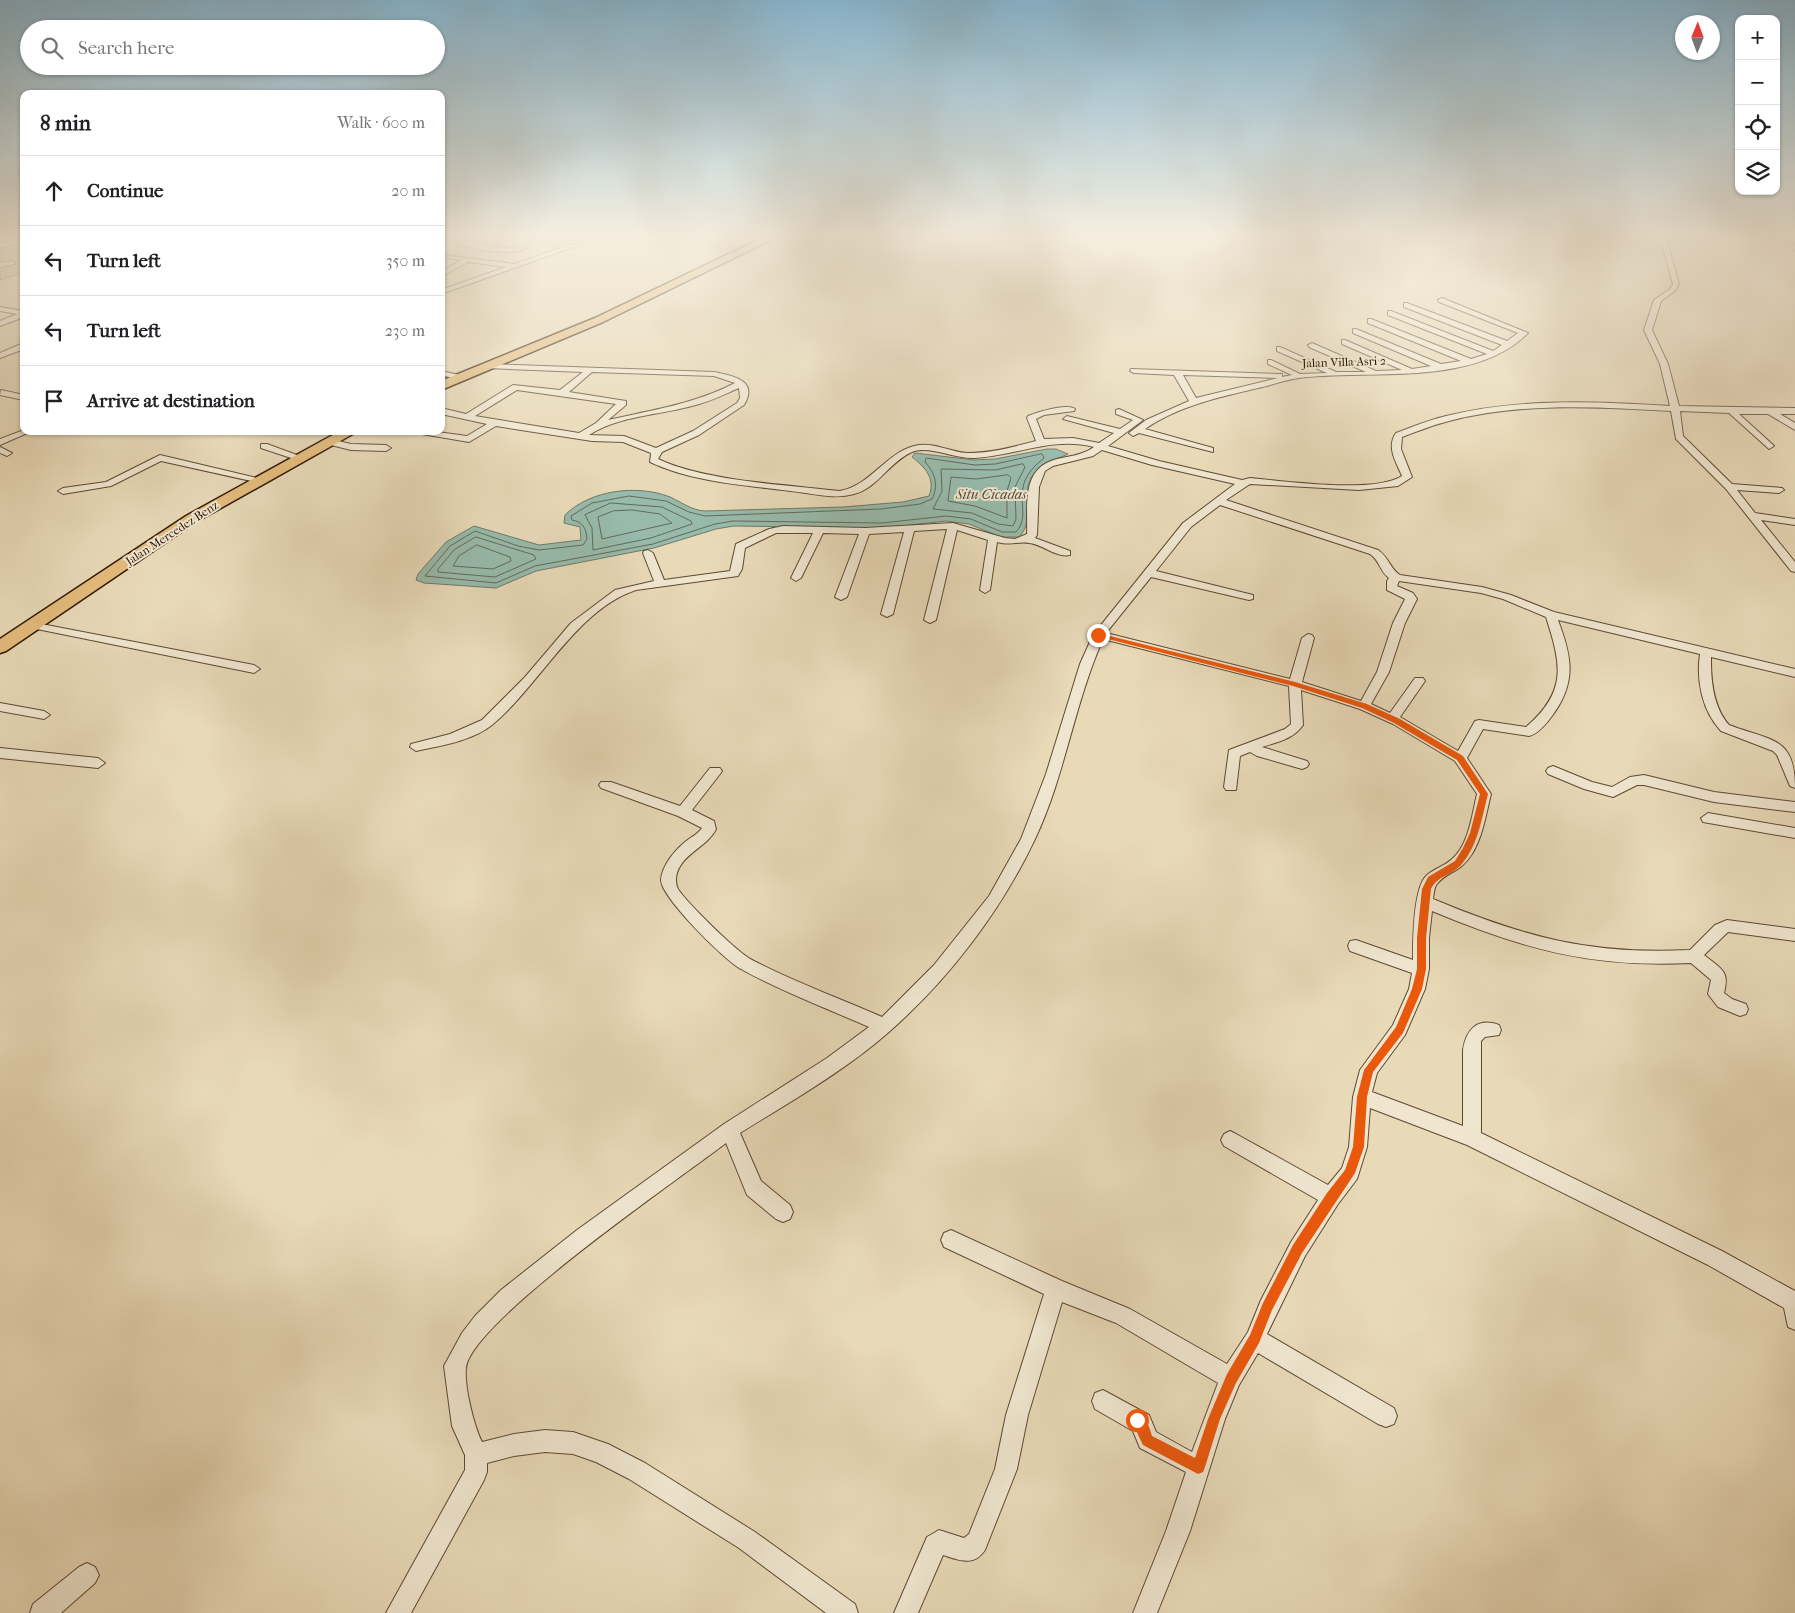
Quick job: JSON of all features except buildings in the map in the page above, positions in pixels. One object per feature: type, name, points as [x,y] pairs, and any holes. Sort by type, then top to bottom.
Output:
[{"type":"main road","points":[[445,384],[613,312]]},
{"type":"main road","name":"Jalan Mercedez Benz","points":[[0,647],[191,519],[340,435]]},
{"type":"street","points":[[1426,312],[1508,344]]},
{"type":"street","name":"Jalan Villa Asri 2","points":[[1107,448],[1193,401],[1295,376],[1378,374],[1471,362],[1494,354],[1523,331],[1474,312]]},
{"type":"street","points":[[1654,312],[1648,330],[1664,364],[1677,430],[1682,442],[1730,487],[1750,515],[1795,568]]},
{"type":"street","points":[[1391,313],[1494,354]]},
{"type":"street","points":[[0,324],[20,315]]},
{"type":"street","points":[[1371,321],[1471,362]]},
{"type":"street","points":[[1356,331],[1439,366]]},
{"type":"street","points":[[1381,341],[1404,335]]},
{"type":"street","points":[[1345,342],[1411,371]]},
{"type":"street","points":[[1312,345],[1378,374]]},
{"type":"street","points":[[0,356],[20,348]]},
{"type":"street","points":[[1280,349],[1336,374]]},
{"type":"street","points":[[1272,362],[1295,376]]},
{"type":"street","points":[[490,366],[729,376],[741,383],[745,392],[740,405],[703,429],[657,452],[653,460],[657,463],[690,472],[840,494],[861,490],[906,452],[917,447],[930,447],[956,454],[980,456],[1002,454],[1040,443],[1074,440],[1242,483]]},
{"type":"street","points":[[562,393],[589,371]]},
{"type":"street","points":[[1134,371],[1295,376]]},
{"type":"street","points":[[1177,372],[1193,401]]},
{"type":"street","points":[[445,374],[461,378]]},
{"type":"street","points":[[595,426],[692,404],[714,397],[741,383]]},
{"type":"street","points":[[466,418],[516,387],[623,403],[581,436]]},
{"type":"street","points":[[2,393],[20,397]]},
{"type":"street","points":[[398,1613],[473,1480],[476,1455],[463,1426],[455,1366],[469,1340],[482,1323],[508,1297],[550,1262],[730,1130],[833,1064],[884,1026],[924,987],[962,944],[994,900],[1037,821],[1086,664],[1098,635],[1187,525],[1242,483],[1250,481],[1374,487],[1399,484],[1407,477],[1394,441],[1399,435],[1447,417],[1481,410],[1519,406],[1596,404],[1733,413],[1795,411]]},
{"type":"street","points":[[1040,443],[1030,418],[1042,413],[1071,409]]},
{"type":"street","points":[[445,412],[494,423],[581,436],[624,439],[657,452]]},
{"type":"street","points":[[416,747],[454,738],[486,723],[523,687],[585,616],[627,589],[734,574],[737,569],[740,546],[773,531],[783,529],[864,532],[953,526],[966,528],[994,538],[1020,542],[1032,534],[1034,487],[1042,469],[1058,462],[1085,456],[1107,448],[1119,432],[1139,419],[1119,412]]},
{"type":"street","points":[[1771,412],[1795,427]]},
{"type":"street","points":[[1733,413],[1769,446]]},
{"type":"street","points":[[1067,419],[1119,432]]},
{"type":"street","points":[[443,435],[469,438],[494,423]]},
{"type":"street","points":[[1139,430],[1210,450]]},
{"type":"street","points":[[0,442],[20,434]]},
{"type":"street","points":[[340,435],[351,447],[386,448]]},
{"type":"street","points":[[264,446],[300,458]]},
{"type":"street","points":[[63,491],[108,484],[160,458],[260,480]]},
{"type":"street","points":[[1730,487],[1779,490]]},
{"type":"street","points":[[1220,501],[1374,552],[1382,556],[1387,562],[1390,574],[1397,578],[1482,590],[1507,597],[1551,615],[1620,629],[1706,653],[1795,673]]},
{"type":"street","points":[[1750,515],[1795,522]]},
{"type":"street","points":[[930,620],[953,526]]},
{"type":"street","points":[[887,614],[910,529]]},
{"type":"street","points":[[796,578],[819,531]]},
{"type":"street","points":[[840,597],[864,532]]},
{"type":"street","points":[[985,590],[994,538]]},
{"type":"street","points":[[1028,538],[1066,553]]},
{"type":"street","points":[[648,553],[660,583]]},
{"type":"street","points":[[1149,573],[1249,597]]},
{"type":"street","points":[[1364,706],[1383,672],[1399,623],[1411,599],[1409,595],[1391,588],[1392,581],[1397,578]]},
{"type":"street","points":[[1460,758],[1468,748],[1480,724],[1529,732],[1554,706],[1561,692],[1565,656],[1551,615]]},
{"type":"street","points":[[31,626],[104,638],[254,669]]},
{"type":"street","points":[[1098,635],[1295,684],[1364,706],[1392,719],[1460,758],[1484,794],[1483,804],[1466,850],[1458,863],[1431,880],[1427,889],[1421,969],[1412,1003],[1399,1030],[1369,1070],[1362,1097],[1360,1131],[1355,1162],[1350,1173],[1331,1197],[1298,1249],[1268,1307],[1255,1339],[1231,1378],[1214,1419],[1175,1539],[1145,1613]]},
{"type":"street","points":[[1231,787],[1234,753],[1240,748],[1252,747],[1290,732],[1297,725],[1295,684],[1308,638]]},
{"type":"street","points":[[1706,653],[1706,684],[1719,724],[1778,748],[1783,753],[1795,783]]},
{"type":"street","points":[[1392,719],[1419,681]]},
{"type":"street","points":[[0,707],[44,715]]},
{"type":"street","points":[[1252,747],[1262,753],[1302,764]]},
{"type":"street","points":[[0,753],[98,763]]},
{"type":"street","points":[[683,812],[716,771]]},
{"type":"street","points":[[1553,771],[1589,786],[1613,792],[1635,780],[1644,780],[1714,797],[1782,807],[1795,807]]},
{"type":"street","points":[[606,785],[683,812],[708,823],[710,828],[708,832],[684,851],[668,877],[671,892],[745,964],[884,1026]]},
{"type":"street","points":[[1708,818],[1795,833]]},
{"type":"street","points":[[1425,902],[1466,919],[1516,936],[1584,954],[1634,959],[1694,956],[1720,978],[1716,994],[1718,998],[1726,1004],[1740,1009]]},
{"type":"street","points":[[1694,956],[1720,929],[1727,926],[1795,935]]},
{"type":"street","points":[[1356,946],[1421,969]]},
{"type":"street","points":[[1472,1138],[1471,1050],[1473,1038],[1481,1030],[1493,1030]]},
{"type":"street","points":[[1362,1097],[1472,1138],[1714,1258],[1795,1308]]},
{"type":"street","points":[[730,1130],[754,1188],[784,1212]]},
{"type":"street","points":[[1230,1140],[1331,1197]]},
{"type":"street","points":[[951,1240],[1056,1289],[1123,1316],[1231,1378]]},
{"type":"street","points":[[906,1613],[935,1545],[939,1542],[966,1550],[972,1549],[977,1542],[1006,1469],[1017,1415],[1056,1289]]},
{"type":"street","points":[[1255,1339],[1386,1416]]},
{"type":"street","points":[[1103,1401],[1141,1423],[1148,1440],[1198,1467]]},
{"type":"street","points":[[476,1455],[514,1445],[545,1441],[573,1443],[600,1452],[637,1471],[747,1540],[846,1613]]},
{"type":"street","points":[[42,1613],[87,1575]]},
{"type":"water","name":"Situ Cicadas","points":[[1056,449],[1068,454],[1042,465],[1033,474],[1027,493],[1027,521],[1025,529],[1019,537],[1001,537],[969,524],[946,521],[882,528],[734,526],[716,529],[654,548],[536,571],[496,588],[424,583],[416,580],[418,574],[446,542],[474,526],[539,545],[581,540],[580,527],[564,523],[565,515],[587,500],[614,492],[629,490],[657,493],[670,497],[691,508],[705,511],[843,507],[903,502],[929,496],[931,490],[928,474],[912,457],[915,453],[974,460],[995,459]]},
{"type":"route","points":[[1098,635],[1295,684],[1364,706],[1397,721],[1460,758],[1484,794],[1483,804],[1474,833],[1466,850],[1458,863],[1431,880],[1427,889],[1421,969],[1417,989],[1399,1030],[1369,1070],[1362,1097],[1360,1131],[1355,1162],[1350,1173],[1331,1197],[1298,1249],[1268,1307],[1255,1339],[1231,1378],[1214,1419],[1198,1467],[1148,1440],[1141,1423],[1137,1420]]}]
